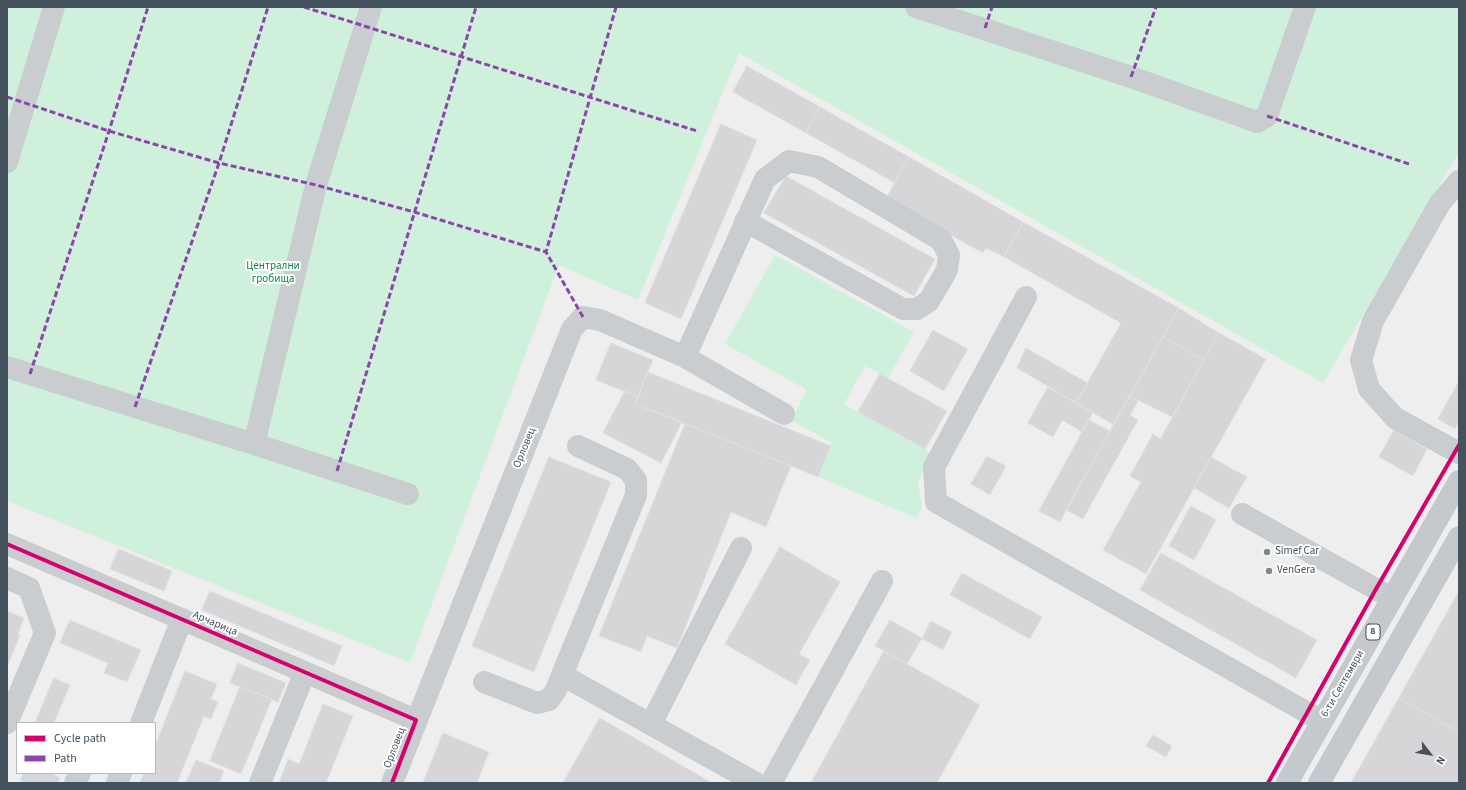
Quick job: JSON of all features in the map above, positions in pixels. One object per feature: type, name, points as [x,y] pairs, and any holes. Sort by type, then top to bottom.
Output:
[{"type":"main road","name":"6-ти Септември","points":[[1287,783],[1459,481]]},
{"type":"main road","points":[[1320,783],[1459,537]]},
{"type":"street","points":[[7,162],[54,7]]},
{"type":"street","points":[[254,444],[316,185],[371,7]]},
{"type":"street","points":[[916,7],[1072,58],[1257,122],[1267,116],[1305,7]]},
{"type":"street","points":[[745,221],[904,309],[917,309],[929,301],[947,270],[949,255],[941,240],[818,167],[789,161],[765,179],[745,221],[685,356],[784,414]]},
{"type":"street","points":[[1459,181],[1440,204],[1372,321],[1362,360],[1369,389],[1395,418],[1459,454]]},
{"type":"street","points":[[1026,297],[934,467],[936,502],[1322,721]]},
{"type":"street","name":"Орловец","points":[[392,783],[572,329],[583,317],[600,320],[685,356]]},
{"type":"street","points":[[7,368],[254,444],[408,494]]},
{"type":"street","points":[[484,682],[537,703],[549,700],[556,690],[636,495],[636,480],[627,469],[578,446]]},
{"type":"street","points":[[1242,514],[1392,598]]},
{"type":"street","name":"Арчарица","points":[[7,544],[416,720]]},
{"type":"street","points":[[651,724],[742,548]]},
{"type":"street","points":[[7,578],[29,588],[45,633],[7,724]]},
{"type":"street","points":[[771,783],[882,581]]},
{"type":"street","points":[[141,722],[182,620]]},
{"type":"street","points":[[260,783],[306,672]]},
{"type":"street","points":[[562,674],[756,783]]},
{"type":"street","points":[[75,783],[80,774]]},
{"type":"green space","name":"Централни гробища","points":[[7,7],[1459,7],[1459,152],[1323,383],[739,53],[638,300],[559,265],[410,663],[7,501]]},
{"type":"green space","points":[[775,255],[914,332],[888,378],[865,366],[844,404],[931,453],[918,482],[922,507],[917,518],[818,477],[832,443],[791,420],[807,390],[725,344]]},
{"type":"building","points":[[747,66],[820,107],[806,133],[733,92]]},
{"type":"building","points":[[820,107],[909,157],[895,183],[806,133]]},
{"type":"building","points":[[721,124],[757,140],[681,319],[645,303]]},
{"type":"building","points":[[909,157],[1023,222],[1004,257],[986,248],[983,253],[886,199]]},
{"type":"building","points":[[786,176],[935,259],[914,296],[764,213]]},
{"type":"building","points":[[1023,222],[1179,308],[1114,425],[1076,403],[1121,323],[1004,257]]},
{"type":"building","points":[[1179,308],[1219,333],[1204,360],[1163,337]]},
{"type":"building","points":[[933,330],[968,349],[944,391],[910,371]]},
{"type":"building","points":[[1219,333],[1266,359],[1146,574],[1103,550],[1141,482],[1130,476],[1153,434],[1160,439]]},
{"type":"building","points":[[1163,337],[1204,360],[1172,417],[1130,396]]},
{"type":"building","points":[[611,343],[653,360],[638,397],[596,380]]},
{"type":"building","points":[[1026,348],[1088,383],[1076,403],[1017,368]]},
{"type":"building","points":[[648,372],[831,446],[818,477],[635,404]]},
{"type":"building","points":[[880,374],[947,411],[925,449],[858,412]]},
{"type":"building","points":[[1459,381],[1459,422],[1455,429],[1438,419]]},
{"type":"building","points":[[1048,387],[1093,413],[1082,432],[1062,420],[1053,437],[1028,423]]},
{"type":"building","points":[[625,391],[638,397],[635,404],[682,422],[661,463],[603,433]]},
{"type":"building","points":[[1130,396],[1138,401],[1130,415],[1138,420],[1083,519],[1066,510]]},
{"type":"building","points":[[1089,420],[1110,431],[1060,522],[1039,511]]},
{"type":"building","points":[[685,424],[791,466],[766,527],[731,512],[677,648],[647,636],[641,652],[599,636]]},
{"type":"building","points":[[1394,430],[1427,449],[1413,476],[1379,457]]},
{"type":"building","points":[[987,456],[1006,466],[990,495],[971,484]]},
{"type":"building","points":[[549,457],[611,482],[534,672],[472,646]]},
{"type":"building","points":[[1211,457],[1247,477],[1229,508],[1194,488]]},
{"type":"building","points":[[1191,506],[1216,520],[1194,560],[1169,546]]},
{"type":"building","points":[[780,547],[840,582],[799,654],[810,660],[796,685],[725,644]]},
{"type":"building","points":[[119,549],[172,571],[164,591],[110,569]]},
{"type":"building","points":[[1161,553],[1317,640],[1296,678],[1140,590]]},
{"type":"building","points":[[962,573],[1042,617],[1030,639],[950,595]]},
{"type":"building","points":[[210,591],[342,646],[334,666],[202,610]]},
{"type":"building","points":[[1459,591],[1459,732],[1399,698]]},
{"type":"building","points":[[7,611],[24,618],[18,634],[20,635],[7,667]]},
{"type":"building","points":[[70,620],[141,650],[127,682],[104,673],[108,663],[60,643]]},
{"type":"building","points":[[890,620],[922,638],[907,664],[875,646]]},
{"type":"building","points":[[931,621],[952,632],[943,650],[922,639]]},
{"type":"building","points":[[884,651],[980,705],[937,783],[811,783]]},
{"type":"building","points":[[238,663],[286,683],[278,702],[230,683]]},
{"type":"building","points":[[185,671],[217,684],[211,699],[218,702],[211,719],[204,716],[177,783],[140,783],[144,774],[156,774],[156,744]]},
{"type":"building","points":[[54,678],[70,685],[54,722],[35,722]]},
{"type":"building","points":[[240,687],[272,699],[241,774],[210,761]]},
{"type":"building","points":[[1399,698],[1459,732],[1459,783],[1351,783]]},
{"type":"building","points":[[323,704],[353,716],[326,783],[279,783],[288,759],[299,764]]},
{"type":"building","points":[[600,718],[712,783],[563,783]]},
{"type":"building","points":[[443,733],[489,752],[477,783],[423,783]]},
{"type":"building","points":[[1153,735],[1172,746],[1166,757],[1146,746]]},
{"type":"building","points":[[196,760],[224,771],[219,783],[186,783]]},
{"type":"building","points":[[23,774],[53,774],[60,778],[57,783],[24,783],[20,780]]},
{"type":"marked path","points":[[30,374],[148,7]]},
{"type":"marked path","points":[[135,407],[219,163],[268,7]]},
{"type":"marked path","points":[[304,7],[697,131]]},
{"type":"marked path","points":[[337,471],[476,7]]},
{"type":"marked path","points":[[583,317],[546,252],[616,7]]},
{"type":"marked path","points":[[985,28],[992,7]]},
{"type":"marked path","points":[[1131,77],[1156,7]]},
{"type":"marked path","points":[[7,97],[109,131],[219,163],[316,185],[414,212],[546,252]]},
{"type":"marked path","points":[[1267,116],[1409,164]]},
{"type":"cycle path","points":[[1268,783],[1376,589],[1459,445]]},
{"type":"cycle path","points":[[7,544],[416,720],[392,783]]},
{"type":"place","name":"Simef Car","points":[[1267,552]]},
{"type":"place","name":"VenGera","points":[[1269,571]]}]
